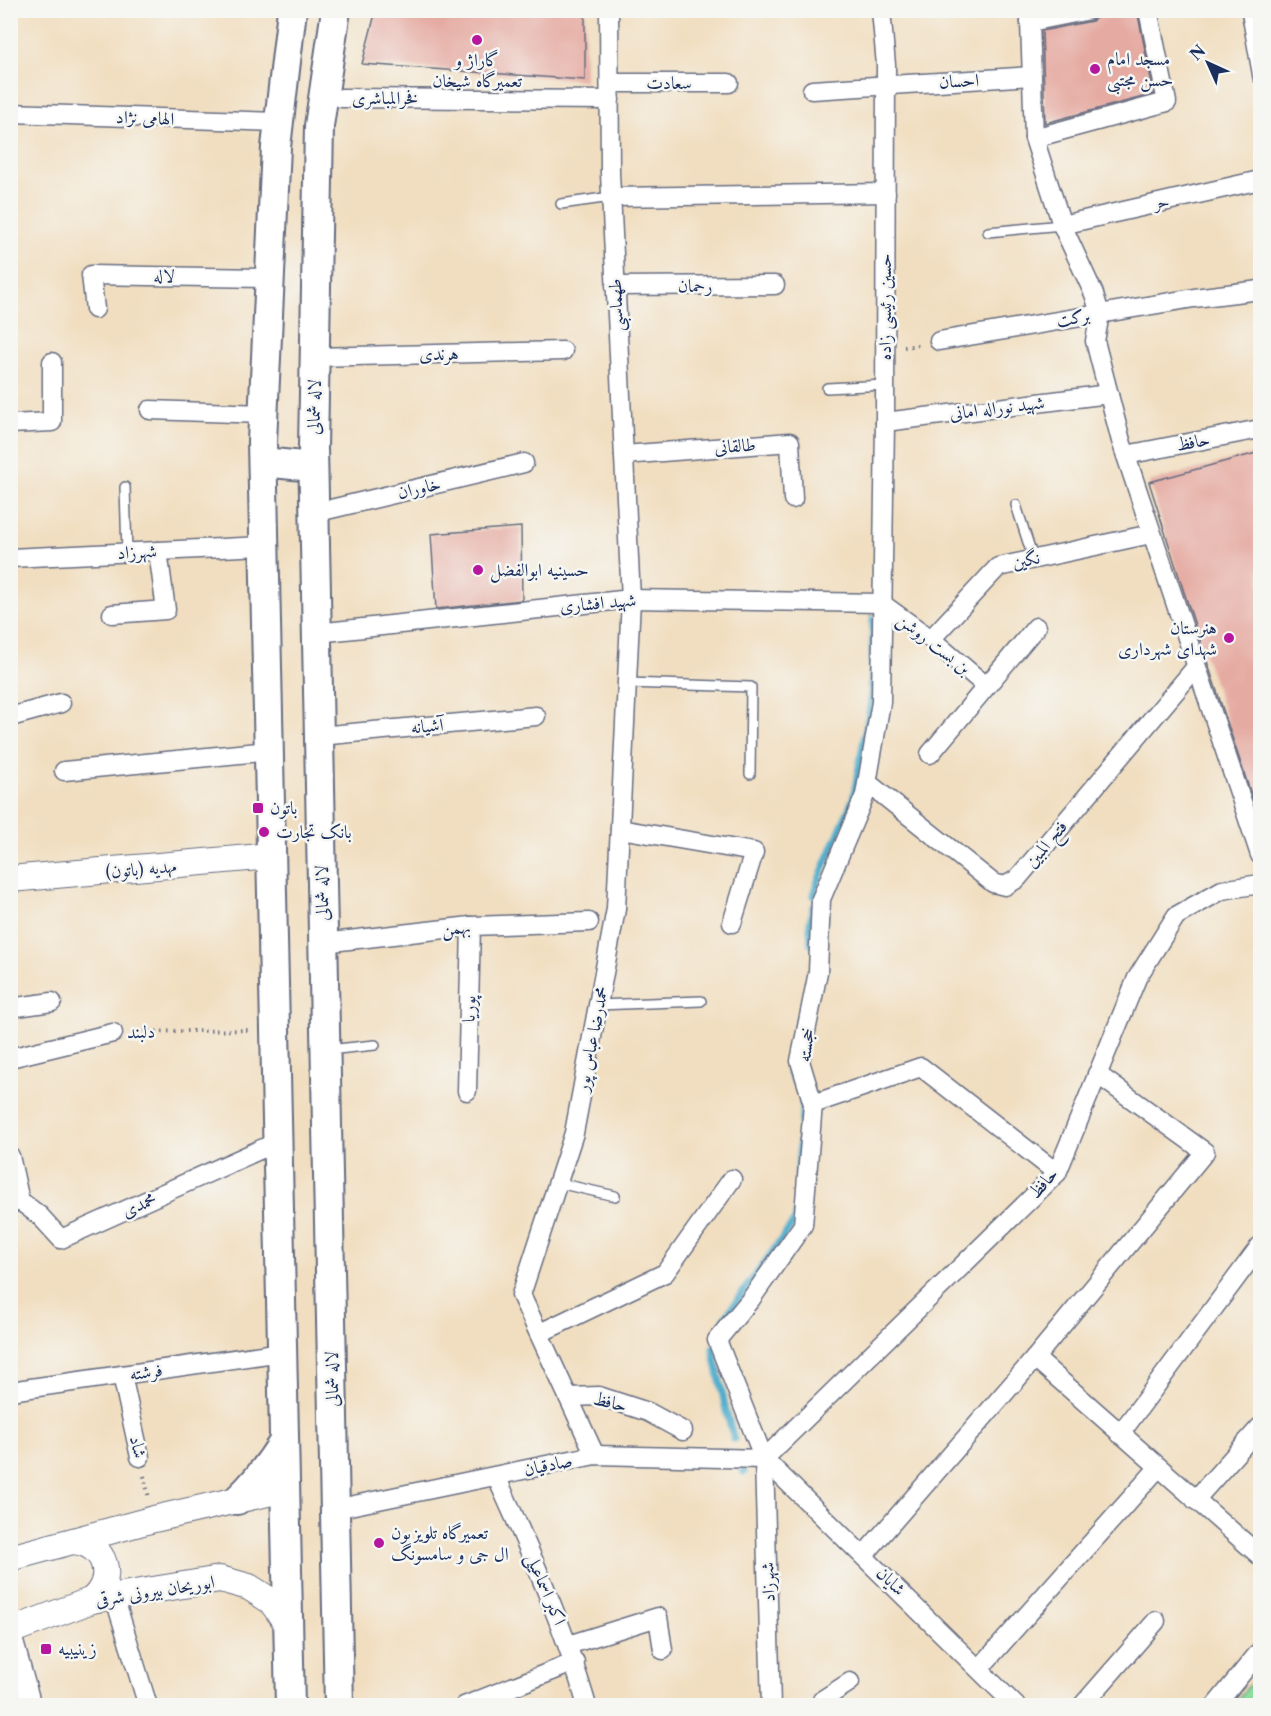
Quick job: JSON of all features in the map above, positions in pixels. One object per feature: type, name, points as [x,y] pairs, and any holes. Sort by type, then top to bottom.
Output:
[{"type":"main road","points":[[290,1706],[262,462],[276,147],[292,10]]},
{"type":"main road","name":"لاله شمالی","points":[[336,10],[319,126],[313,467],[339,1706]]},
{"type":"main road","points":[[262,462],[313,467]]},
{"type":"main road","name":"مهدیه (باتون)","points":[[10,879],[271,856]]},
{"type":"main road","points":[[237,1500],[271,1463],[284,1441]]},
{"type":"main road","points":[[10,1558],[154,1519],[285,1489]]},
{"type":"main road","points":[[74,1541],[83,1542],[98,1552],[105,1568],[103,1598]]},
{"type":"main road","name":"ابوریحان بیرونی شرقی","points":[[11,1631],[103,1598],[220,1579],[249,1587],[271,1601],[288,1625]]},
{"type":"street","name":"طهماسبی","points":[[609,10],[611,197],[631,599]]},
{"type":"street","name":"حسین رئیسی زاده","points":[[881,10],[886,85],[885,422],[881,603]]},
{"type":"street","points":[[1090,10],[1032,16],[1034,138],[1062,225],[1094,294],[1100,314],[1095,341],[1126,455],[1260,855]]},
{"type":"street","points":[[1034,138],[1167,102],[1148,10]]},
{"type":"street","name":"احسان","points":[[812,90],[1032,76]]},
{"type":"street","name":"سعادت","points":[[610,92],[729,83]]},
{"type":"street","name":"فخرالمباشری","points":[[341,98],[610,92]]},
{"type":"street","name":"الهامی نژاد","points":[[10,113],[279,122]]},
{"type":"street","name":"حر","points":[[1062,225],[1260,180]]},
{"type":"street","points":[[611,197],[886,193]]},
{"type":"street","name":"لاله","points":[[95,309],[91,275],[270,278]]},
{"type":"street","name":"رحمان","points":[[615,286],[775,285]]},
{"type":"street","name":"برکت","points":[[939,341],[1194,298],[1260,290]]},
{"type":"street","name":"هرندی","points":[[315,357],[563,351]]},
{"type":"street","points":[[10,424],[52,422],[52,362]]},
{"type":"street","name":"شهید نوراله امانی","points":[[885,422],[1109,394]]},
{"type":"street","points":[[150,410],[263,414]]},
{"type":"street","name":"حافظ","points":[[1126,455],[1260,429]]},
{"type":"street","name":"طالقانی","points":[[624,455],[790,442],[793,499]]},
{"type":"street","name":"خاوران","points":[[314,513],[524,463]]},
{"type":"street","name":"نگین","points":[[931,639],[993,570],[1002,565],[1151,534]]},
{"type":"street","name":"شهرزاد","points":[[10,558],[264,546]]},
{"type":"street","points":[[112,614],[166,610],[158,551]]},
{"type":"street","name":"شهید افشاری","points":[[317,633],[631,599],[881,603]]},
{"type":"street","name":"محمدرضا عباس پور","points":[[595,1455],[521,1295],[574,1133],[616,909],[631,599]]},
{"type":"street","name":"بن بست روشن","points":[[881,603],[931,639],[986,686]]},
{"type":"street","name":"خجسته","points":[[764,1459],[717,1340],[751,1299],[803,1225],[813,1104],[800,1061],[818,972],[821,899],[866,795],[881,702],[881,603]]},
{"type":"street","name":"بن بست روشن","points":[[930,754],[1036,627]]},
{"type":"street","name":"فتح المبین","points":[[868,783],[993,883],[1005,886],[1017,879],[1196,667]]},
{"type":"street","points":[[10,717],[61,703]]},
{"type":"street","name":"آشیانه","points":[[319,736],[536,716]]},
{"type":"street","points":[[64,771],[269,751]]},
{"type":"street","points":[[620,829],[754,852],[732,923]]},
{"type":"street","name":"حافظ","points":[[764,1459],[1057,1173],[1137,978],[1176,916],[1222,890],[1260,884]]},
{"type":"street","name":"بهمن","points":[[323,943],[471,926],[589,922]]},
{"type":"street","name":"پوریا","points":[[467,1091],[471,926]]},
{"type":"street","points":[[10,1008],[52,1002]]},
{"type":"street","name":"دلبند","points":[[10,1058],[113,1033]]},
{"type":"street","points":[[813,1104],[921,1067],[1057,1173]]},
{"type":"street","points":[[864,1555],[1035,1358],[1205,1152],[1097,1074]]},
{"type":"street","name":"محمدی","points":[[15,1202],[40,1216],[61,1239],[277,1142]]},
{"type":"street","points":[[10,1156],[15,1202]]},
{"type":"street","points":[[540,1333],[664,1273],[732,1179]]},
{"type":"street","points":[[1120,1434],[1260,1246]]},
{"type":"street","name":"فرشته","points":[[10,1391],[282,1352]]},
{"type":"street","points":[[1035,1358],[1260,1556]]},
{"type":"street","name":"شاد","points":[[122,1375],[140,1457]]},
{"type":"street","name":"حافظ","points":[[568,1397],[599,1396],[648,1412],[683,1431]]},
{"type":"street","points":[[1195,1500],[1260,1427]]},
{"type":"street","name":"صادقیان","points":[[335,1509],[595,1455],[764,1459]]},
{"type":"street","name":"شهرزاد","points":[[764,1459],[771,1706]]},
{"type":"street","name":"شایان","points":[[764,1459],[1016,1706]]},
{"type":"street","points":[[979,1669],[1158,1468]]},
{"type":"street","name":"اکبر اسماعیلی","points":[[496,1476],[548,1591],[572,1653],[587,1706]]},
{"type":"street","points":[[103,1598],[147,1706]]},
{"type":"street","points":[[464,1706],[572,1653],[658,1617],[663,1650]]},
{"type":"street","points":[[1082,1706],[1156,1621]]},
{"type":"street","points":[[11,1631],[32,1706]]},
{"type":"street","points":[[1215,1706],[1260,1651]]},
{"type":"street","points":[[826,1706],[822,1700],[850,1682]]},
{"type":"lane","points":[[1246,10],[1258,78]]},
{"type":"lane","points":[[561,204],[611,197]]},
{"type":"lane","points":[[987,232],[1062,225]]},
{"type":"lane","points":[[827,388],[885,385]]},
{"type":"lane","points":[[125,487],[127,552]]},
{"type":"lane","points":[[1016,505],[1034,558]]},
{"type":"lane","points":[[627,683],[751,687],[750,774]]},
{"type":"lane","points":[[598,1005],[701,1001]]},
{"type":"lane","points":[[325,1050],[375,1045]]},
{"type":"lane","points":[[558,1183],[615,1196]]},
{"type":"path","points":[[885,350],[939,341]]},
{"type":"path","name":"دلبند","points":[[113,1033],[275,1029]]},
{"type":"path","name":"شاد","points":[[140,1457],[154,1519]]},
{"type":"green space","points":[[1260,1673],[1260,1705],[1232,1705]]},
{"type":"building","name":"گاراژ و تعمیرگاه شیخان","points":[[376,10],[585,10],[585,80],[362,64]]},
{"type":"building","name":"مسجد امام حسن مجتبی","points":[[1137,10],[1154,94],[1045,123],[1042,31],[1092,21],[1099,16]]},
{"type":"building","name":"هنرستان شهدای شهرداری","points":[[1260,452],[1260,821],[1149,482]]},
{"type":"building","name":"حسینیه ابوالفضل","points":[[521,527],[522,600],[436,609],[431,534]]},
{"type":"waterway","points":[[814,896],[816,886],[853,799],[871,703],[873,619]]},
{"type":"waterway","points":[[811,944],[810,923],[813,907]]},
{"type":"waterway","points":[[798,1174],[803,1096],[789,1071],[800,1016]]},
{"type":"waterway","points":[[725,1317],[796,1219],[796,1213]]},
{"type":"waterway","points":[[713,1348],[734,1439]]},
{"type":"place","name":"گاراژ و تعمیرگاه شیخان","points":[[477,40]]},
{"type":"place","name":"مسجد امام حسن مجتبی","points":[[1095,69]]},
{"type":"place","name":"حسینیه ابوالفضل","points":[[478,570]]},
{"type":"place","name":"هنرستان شهدای شهرداری","points":[[1229,638]]},
{"type":"place","name":"باتون","points":[[258,808]]},
{"type":"place","name":"بانک تجارت","points":[[264,832]]},
{"type":"place","name":"تعمیرگاه تلویزیون ال جی و سامسونگ","points":[[379,1543]]},
{"type":"place","name":"زینیبیه","points":[[46,1649]]}]
